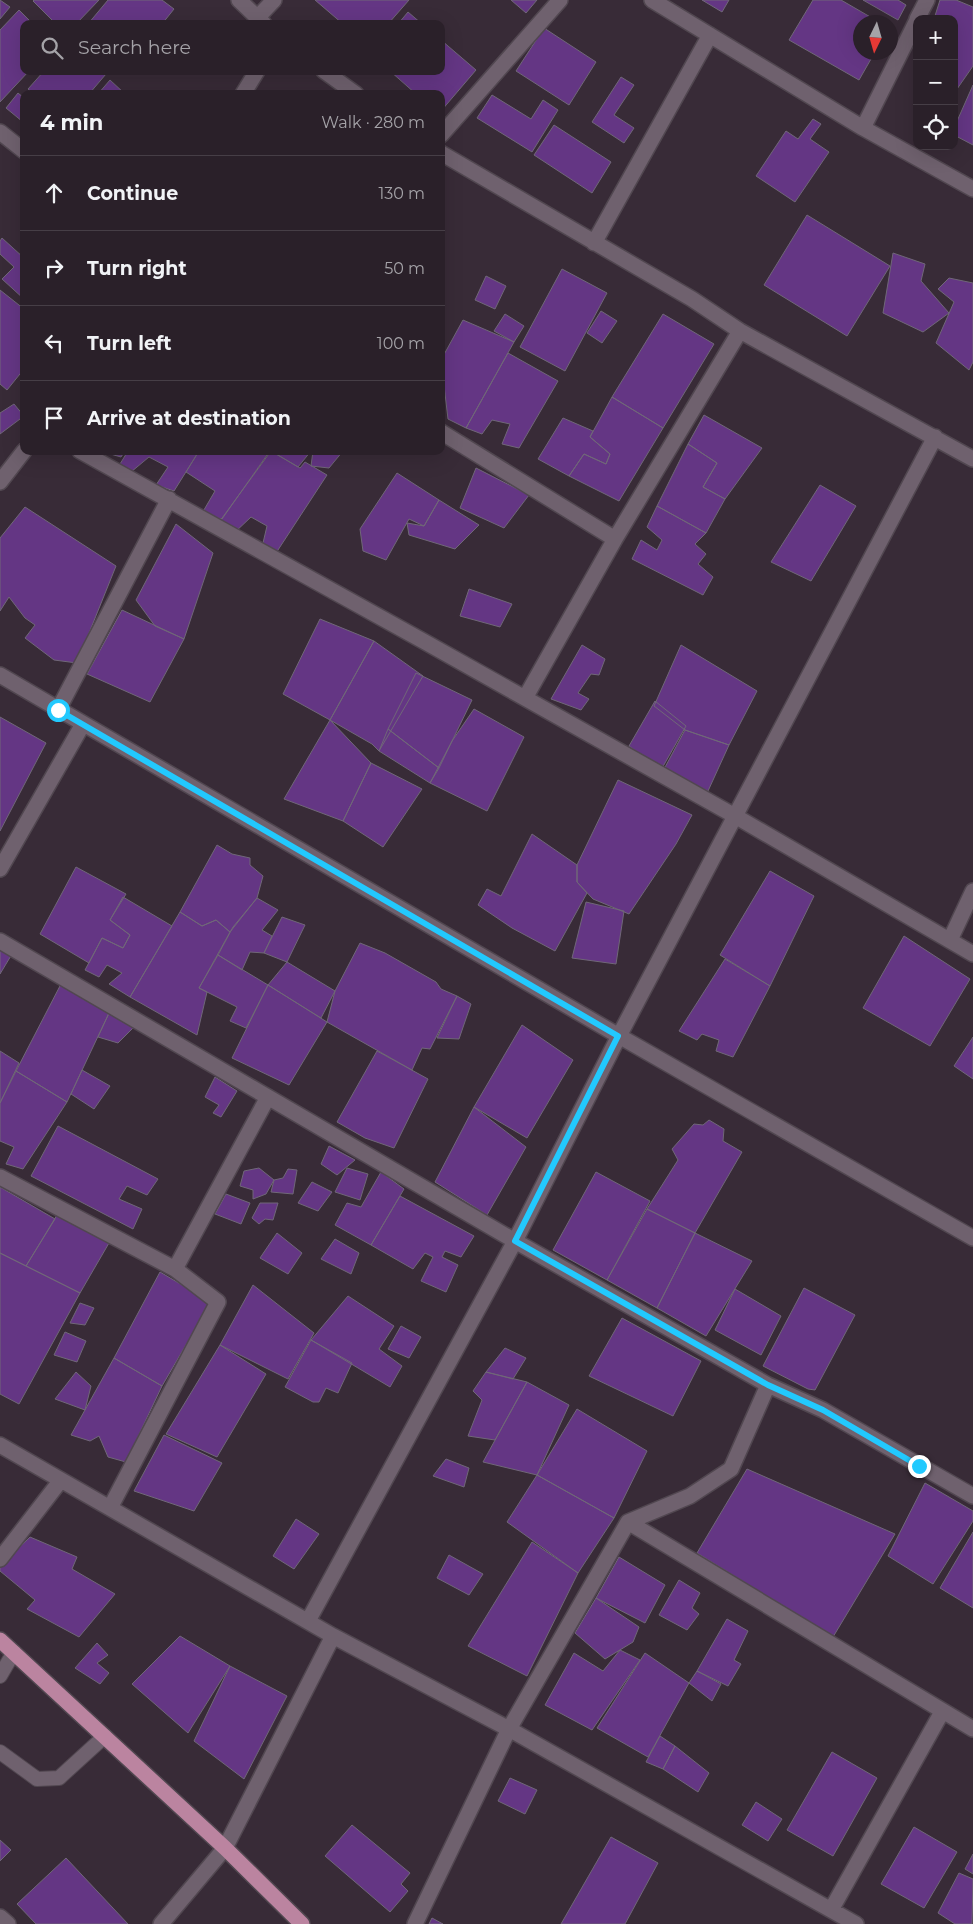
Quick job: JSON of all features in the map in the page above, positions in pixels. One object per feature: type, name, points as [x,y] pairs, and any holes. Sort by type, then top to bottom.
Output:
[{"type":"main road","points":[[0,1640],[225,1848],[302,1924]]},
{"type":"street","points":[[238,0],[260,20]]},
{"type":"street","points":[[262,20],[274,0]]},
{"type":"street","points":[[445,130],[560,0]]},
{"type":"street","points":[[652,0],[863,128],[973,189]]},
{"type":"street","points":[[920,15],[927,0]]},
{"type":"street","points":[[863,128],[913,28]]},
{"type":"street","points":[[594,243],[710,36]]},
{"type":"street","points":[[246,90],[255,75]]},
{"type":"street","points":[[330,75],[350,90]]},
{"type":"street","points":[[0,132],[20,148]]},
{"type":"street","points":[[445,155],[692,299],[740,330],[973,459]]},
{"type":"street","points":[[525,698],[615,539],[740,330]]},
{"type":"street","points":[[445,434],[615,539]]},
{"type":"street","points":[[308,1621],[515,1241],[618,1036],[935,437]]},
{"type":"street","points":[[0,482],[21,455]]},
{"type":"street","points":[[87,455],[735,816],[973,954]]},
{"type":"street","points":[[58,710],[169,499]]},
{"type":"street","points":[[0,675],[618,1036],[973,1238]]},
{"type":"street","points":[[0,869],[83,724]]},
{"type":"street","points":[[950,940],[973,891]]},
{"type":"street","points":[[0,941],[515,1241],[768,1385],[823,1410],[973,1496]]},
{"type":"street","points":[[175,1269],[268,1097]]},
{"type":"street","points":[[0,1177],[175,1269],[218,1302],[217,1308],[110,1508]]},
{"type":"street","points":[[415,1924],[509,1729],[628,1522],[690,1496],[731,1469],[768,1385]]},
{"type":"street","points":[[0,1445],[333,1636],[509,1729],[856,1924]]},
{"type":"street","points":[[0,1559],[61,1480]]},
{"type":"street","points":[[628,1522],[973,1729]]},
{"type":"street","points":[[161,1924],[225,1848],[333,1636]]},
{"type":"street","points":[[831,1910],[942,1712]]},
{"type":"street","points":[[0,1917],[8,1924]]},
{"type":"lane","points":[[0,1676],[14,1652]]},
{"type":"lane","points":[[0,1752],[37,1779],[58,1778],[105,1736]]},
{"type":"building","points":[[0,0],[10,7],[0,19]]},
{"type":"building","points":[[99,0],[80,20],[52,20],[33,1]]},
{"type":"building","points":[[108,0],[162,0],[174,9],[165,20],[91,20]]},
{"type":"building","points":[[315,0],[409,0],[392,20],[338,20]]},
{"type":"building","points":[[511,0],[537,0],[526,13]]},
{"type":"building","points":[[702,0],[729,0],[722,12]]},
{"type":"building","points":[[813,0],[841,0],[867,15],[853,15],[853,60],[870,60],[859,80],[789,40]]},
{"type":"building","points":[[863,0],[898,0],[906,5],[898,20],[898,15],[889,15]]},
{"type":"building","points":[[940,0],[956,0],[973,7],[973,66],[958,88],[958,15],[935,15]]},
{"type":"building","points":[[19,10],[29,20],[20,20],[20,75],[25,75],[0,102],[0,30]]},
{"type":"building","points":[[408,12],[417,20],[401,20]]},
{"type":"building","points":[[544,28],[596,62],[569,105],[516,71]]},
{"type":"building","points":[[445,43],[476,70],[445,106],[445,90],[411,90],[395,75],[445,75]]},
{"type":"building","points":[[40,75],[105,75],[92,90],[28,89]]},
{"type":"building","points":[[621,77],[634,85],[614,115],[634,128],[624,143],[592,122]]},
{"type":"building","points":[[110,80],[121,90],[101,90]]},
{"type":"building","points":[[973,85],[973,145],[958,137],[958,119]]},
{"type":"building","points":[[18,93],[20,95],[20,120],[6,108]]},
{"type":"building","points":[[492,95],[531,119],[543,100],[558,110],[532,152],[477,118]]},
{"type":"building","points":[[813,119],[821,124],[810,139],[829,152],[795,202],[756,176],[786,131],[798,139]]},
{"type":"building","points":[[554,125],[611,162],[592,193],[534,155]]},
{"type":"building","points":[[807,215],[890,266],[847,336],[764,285]]},
{"type":"building","points":[[2,238],[20,254],[20,295],[2,279],[14,267],[0,254],[0,241]]},
{"type":"building","points":[[893,253],[925,264],[921,281],[949,313],[923,332],[883,313]]},
{"type":"building","points":[[562,269],[607,293],[565,371],[520,347]]},
{"type":"building","points":[[486,276],[506,286],[495,309],[475,300]]},
{"type":"building","points":[[949,278],[973,283],[973,362],[969,370],[936,343],[954,302],[938,289]]},
{"type":"building","points":[[0,290],[20,306],[20,374],[7,390],[0,384]]},
{"type":"building","points":[[601,311],[617,321],[602,343],[587,333]]},
{"type":"building","points":[[505,314],[524,326],[514,342],[494,331]]},
{"type":"building","points":[[663,314],[714,344],[663,428],[612,397]]},
{"type":"building","points":[[463,320],[514,342],[466,428],[448,419],[445,394],[445,353]]},
{"type":"building","points":[[508,353],[558,381],[519,448],[502,444],[510,424],[492,420],[482,434],[466,428]]},
{"type":"building","points":[[612,397],[663,428],[619,501],[569,476],[584,454],[606,464],[610,454],[590,437]]},
{"type":"building","points":[[14,404],[20,411],[20,419],[0,434],[0,413]]},
{"type":"building","points":[[704,415],[762,448],[725,499],[703,487],[717,463],[688,444]]},
{"type":"building","points":[[563,418],[593,431],[590,437],[610,454],[606,464],[584,454],[569,476],[538,459]]},
{"type":"building","points":[[688,444],[717,463],[703,487],[725,499],[706,533],[657,506]]},
{"type":"building","points":[[126,455],[196,455],[174,491],[156,485],[168,467],[149,457],[131,472],[120,464]]},
{"type":"building","points":[[197,455],[267,455],[222,519],[201,515],[215,491],[186,472]]},
{"type":"building","points":[[268,455],[278,455],[300,468],[305,462],[327,475],[276,553],[263,543],[267,526],[251,517],[233,534],[217,525]]},
{"type":"building","points":[[278,455],[308,455],[298,467]]},
{"type":"building","points":[[312,455],[340,455],[329,468],[311,466]]},
{"type":"building","points":[[476,468],[529,495],[504,528],[460,508]]},
{"type":"building","points":[[397,473],[439,500],[424,526],[409,519],[386,560],[363,551],[360,529]]},
{"type":"building","points":[[820,485],[856,506],[811,581],[771,562]]},
{"type":"building","points":[[439,500],[479,525],[455,549],[409,535],[407,523],[424,526]]},
{"type":"building","points":[[657,506],[706,533],[695,544],[706,554],[698,564],[713,577],[703,595],[632,559],[641,540],[657,550],[662,540],[647,527]]},
{"type":"building","points":[[25,507],[116,566],[77,663],[54,660],[25,638],[35,625],[25,618],[9,597],[0,611],[0,538]]},
{"type":"building","points":[[176,524],[213,553],[184,639],[155,626],[136,600]]},
{"type":"building","points":[[469,589],[512,604],[500,627],[460,616]]},
{"type":"building","points":[[122,610],[184,639],[150,702],[87,674]]},
{"type":"building","points":[[320,619],[374,641],[330,720],[283,694]]},
{"type":"building","points":[[374,641],[423,676],[379,751],[372,744],[330,720]]},
{"type":"building","points":[[582,645],[605,659],[599,675],[591,674],[578,693],[589,699],[581,710],[551,699]]},
{"type":"building","points":[[681,645],[757,691],[729,745],[685,730],[654,706]]},
{"type":"building","points":[[416,673],[472,700],[439,768],[388,729]]},
{"type":"building","points":[[655,701],[686,726],[661,770],[629,746]]},
{"type":"building","points":[[474,709],[524,737],[487,811],[430,783],[452,741]]},
{"type":"building","points":[[0,717],[46,743],[0,831]]},
{"type":"building","points":[[330,720],[371,763],[343,821],[284,799]]},
{"type":"building","points":[[388,729],[439,768],[430,783],[379,751]]},
{"type":"building","points":[[685,730],[729,745],[708,791],[663,771]]},
{"type":"building","points":[[371,763],[422,789],[383,847],[343,821]]},
{"type":"building","points":[[618,780],[692,815],[676,844],[629,914],[593,899],[577,882],[577,865]]},
{"type":"building","points":[[532,834],[577,865],[577,882],[587,893],[555,951],[512,928],[478,905],[487,889],[501,896]]},
{"type":"building","points":[[217,845],[232,854],[250,858],[250,865],[263,876],[257,898],[230,932],[216,920],[202,926],[180,912]]},
{"type":"building","points":[[76,867],[126,894],[110,920],[130,935],[123,948],[102,938],[89,963],[40,934]]},
{"type":"building","points":[[770,871],[814,896],[770,986],[720,955]]},
{"type":"building","points":[[123,897],[172,926],[130,997],[109,984],[122,973],[107,965],[99,977],[85,970],[102,938],[123,948],[130,935],[110,920]]},
{"type":"building","points":[[257,898],[278,910],[262,930],[272,936],[264,953],[250,952],[242,970],[218,955],[233,927]]},
{"type":"building","points":[[586,902],[624,911],[616,964],[572,958]]},
{"type":"building","points":[[180,912],[202,926],[216,920],[230,932],[199,988],[207,992],[197,1035],[130,997]]},
{"type":"building","points":[[282,917],[305,925],[287,962],[264,953]]},
{"type":"building","points":[[904,936],[970,979],[930,1046],[863,1008]]},
{"type":"building","points":[[360,943],[385,953],[436,982],[441,989],[457,996],[430,1049],[422,1048],[412,1070],[327,1022],[335,991]]},
{"type":"building","points":[[0,948],[12,954],[0,974]]},
{"type":"building","points":[[218,955],[268,985],[246,1028],[230,1021],[237,1007],[199,988]]},
{"type":"building","points":[[725,959],[770,986],[733,1057],[716,1051],[719,1040],[702,1034],[697,1040],[679,1031]]},
{"type":"building","points":[[287,962],[335,991],[321,1018],[268,985]]},
{"type":"building","points":[[61,984],[109,1013],[67,1102],[16,1071]]},
{"type":"building","points":[[268,985],[327,1022],[289,1085],[232,1058]]},
{"type":"building","points":[[457,996],[471,1004],[459,1039],[437,1038]]},
{"type":"building","points":[[109,1013],[136,1025],[118,1043],[98,1037]]},
{"type":"building","points":[[522,1025],[573,1060],[527,1138],[474,1107]]},
{"type":"building","points":[[973,1037],[973,1079],[954,1066]]},
{"type":"building","points":[[0,1051],[19,1063],[0,1103]]},
{"type":"building","points":[[377,1051],[428,1079],[394,1148],[365,1138],[337,1122]]},
{"type":"building","points":[[82,1070],[110,1086],[94,1109],[71,1094]]},
{"type":"building","points":[[16,1071],[67,1102],[23,1169],[6,1164],[14,1147],[0,1141],[0,1103]]},
{"type":"building","points":[[215,1077],[237,1091],[221,1117],[213,1113],[219,1105],[205,1097]]},
{"type":"building","points":[[474,1107],[526,1147],[487,1215],[435,1182]]},
{"type":"building","points":[[709,1120],[724,1129],[723,1141],[742,1152],[695,1233],[647,1209],[678,1160],[672,1149],[694,1124],[703,1125]]},
{"type":"building","points":[[58,1126],[158,1179],[147,1195],[127,1186],[119,1199],[142,1209],[133,1229],[31,1176]]},
{"type":"building","points":[[329,1146],[355,1160],[337,1175],[321,1164]]},
{"type":"building","points":[[259,1168],[274,1180],[266,1194],[253,1199],[253,1190],[240,1186],[244,1171]]},
{"type":"building","points":[[347,1168],[368,1174],[360,1200],[335,1192]]},
{"type":"building","points":[[288,1169],[297,1170],[293,1194],[271,1192],[274,1180],[283,1178]]},
{"type":"building","points":[[381,1172],[404,1189],[371,1245],[335,1225],[347,1203],[361,1207]]},
{"type":"building","points":[[596,1172],[650,1201],[607,1280],[553,1250]]},
{"type":"building","points":[[312,1182],[332,1192],[318,1211],[298,1203]]},
{"type":"building","points":[[0,1187],[55,1219],[26,1266],[0,1253]]},
{"type":"building","points":[[226,1194],[250,1203],[241,1224],[215,1214]]},
{"type":"building","points":[[400,1196],[474,1236],[461,1257],[445,1251],[442,1257],[458,1265],[446,1292],[421,1281],[433,1257],[425,1253],[413,1269],[371,1245]]},
{"type":"building","points":[[260,1203],[278,1203],[273,1220],[265,1219],[259,1224],[252,1218]]},
{"type":"building","points":[[647,1209],[695,1233],[657,1308],[607,1280]]},
{"type":"building","points":[[57,1215],[109,1243],[80,1293],[26,1266]]},
{"type":"building","points":[[277,1233],[302,1253],[288,1274],[260,1258]]},
{"type":"building","points":[[695,1233],[752,1261],[706,1336],[657,1308]]},
{"type":"building","points":[[335,1239],[359,1253],[351,1274],[321,1259]]},
{"type":"building","points":[[0,1253],[80,1293],[19,1404],[0,1394]]},
{"type":"building","points":[[160,1272],[211,1302],[162,1386],[114,1358]]},
{"type":"building","points":[[253,1285],[314,1333],[288,1379],[220,1345]]},
{"type":"building","points":[[804,1288],[855,1315],[815,1390],[808,1389],[763,1366]]},
{"type":"building","points":[[735,1289],[781,1316],[761,1355],[715,1330]]},
{"type":"building","points":[[348,1296],[394,1326],[379,1349],[402,1366],[390,1387],[311,1340]]},
{"type":"building","points":[[80,1303],[94,1308],[85,1325],[70,1323]]},
{"type":"building","points":[[622,1318],[701,1361],[673,1416],[589,1376]]},
{"type":"building","points":[[401,1326],[421,1337],[409,1358],[388,1349]]},
{"type":"building","points":[[65,1332],[86,1341],[77,1362],[54,1355]]},
{"type":"building","points":[[311,1340],[352,1363],[338,1393],[326,1388],[319,1402],[313,1402],[285,1387]]},
{"type":"building","points":[[220,1345],[266,1374],[217,1457],[166,1434]]},
{"type":"building","points":[[505,1348],[526,1358],[513,1379],[486,1372]]},
{"type":"building","points":[[114,1358],[162,1386],[126,1462],[108,1457],[99,1436],[90,1441],[71,1435]]},
{"type":"building","points":[[76,1372],[91,1386],[85,1410],[55,1399]]},
{"type":"building","points":[[486,1372],[527,1382],[495,1440],[468,1436],[482,1400],[473,1391]]},
{"type":"building","points":[[527,1382],[569,1405],[537,1475],[483,1462]]},
{"type":"building","points":[[577,1409],[647,1451],[614,1518],[537,1475]]},
{"type":"building","points":[[164,1435],[222,1463],[194,1511],[134,1491]]},
{"type":"building","points":[[446,1459],[469,1468],[464,1487],[433,1476]]},
{"type":"building","points":[[747,1469],[895,1534],[833,1637],[697,1553]]},
{"type":"building","points":[[537,1475],[614,1518],[578,1573],[507,1522]]},
{"type":"building","points":[[925,1483],[973,1511],[973,1521],[933,1584],[888,1556]]},
{"type":"building","points":[[296,1519],[319,1534],[294,1569],[273,1556]]},
{"type":"building","points":[[973,1532],[973,1608],[940,1588]]},
{"type":"building","points":[[30,1537],[77,1557],[72,1569],[115,1594],[79,1637],[27,1609],[35,1600],[0,1571],[0,1566]]},
{"type":"building","points":[[532,1542],[578,1573],[527,1676],[468,1646]]},
{"type":"building","points":[[449,1555],[483,1574],[469,1595],[437,1578]]},
{"type":"building","points":[[619,1557],[665,1585],[645,1623],[596,1598]]},
{"type":"building","points":[[679,1580],[700,1593],[692,1608],[699,1614],[687,1630],[659,1615]]},
{"type":"building","points":[[596,1598],[639,1627],[633,1642],[605,1659],[575,1633]]},
{"type":"building","points":[[727,1619],[748,1631],[734,1660],[741,1664],[728,1686],[697,1671]]},
{"type":"building","points":[[180,1636],[230,1666],[188,1733],[132,1684]]},
{"type":"building","points":[[97,1643],[108,1655],[97,1663],[109,1673],[100,1684],[75,1668]]},
{"type":"building","points":[[620,1650],[640,1660],[592,1730],[545,1705],[574,1653],[603,1671]]},
{"type":"building","points":[[645,1653],[689,1683],[648,1757],[597,1728]]},
{"type":"building","points":[[230,1666],[287,1696],[244,1779],[194,1741]]},
{"type":"building","points":[[697,1671],[721,1684],[712,1701],[689,1683]]},
{"type":"building","points":[[660,1736],[675,1746],[663,1769],[646,1762]]},
{"type":"building","points":[[675,1746],[709,1773],[698,1792],[663,1769]]},
{"type":"building","points":[[832,1752],[877,1778],[833,1856],[787,1830]]},
{"type":"building","points":[[510,1778],[537,1790],[525,1814],[498,1801]]},
{"type":"building","points":[[756,1802],[782,1819],[768,1841],[742,1825]]},
{"type":"building","points":[[352,1825],[410,1873],[401,1884],[408,1891],[390,1912],[325,1856]]},
{"type":"building","points":[[914,1827],[957,1852],[924,1908],[881,1884]]},
{"type":"building","points":[[611,1837],[658,1863],[625,1924],[561,1924]]},
{"type":"building","points":[[0,1840],[11,1850],[0,1861]]},
{"type":"building","points":[[973,1854],[973,1874],[965,1869]]},
{"type":"building","points":[[66,1858],[128,1924],[36,1924],[17,1904]]},
{"type":"building","points":[[959,1873],[973,1879],[972,1924],[955,1924],[938,1913]]},
{"type":"building","points":[[432,1918],[443,1924],[429,1924]]},
{"type":"route","points":[[58,710],[618,1036],[515,1241],[768,1385],[823,1410],[919,1466]]}]
